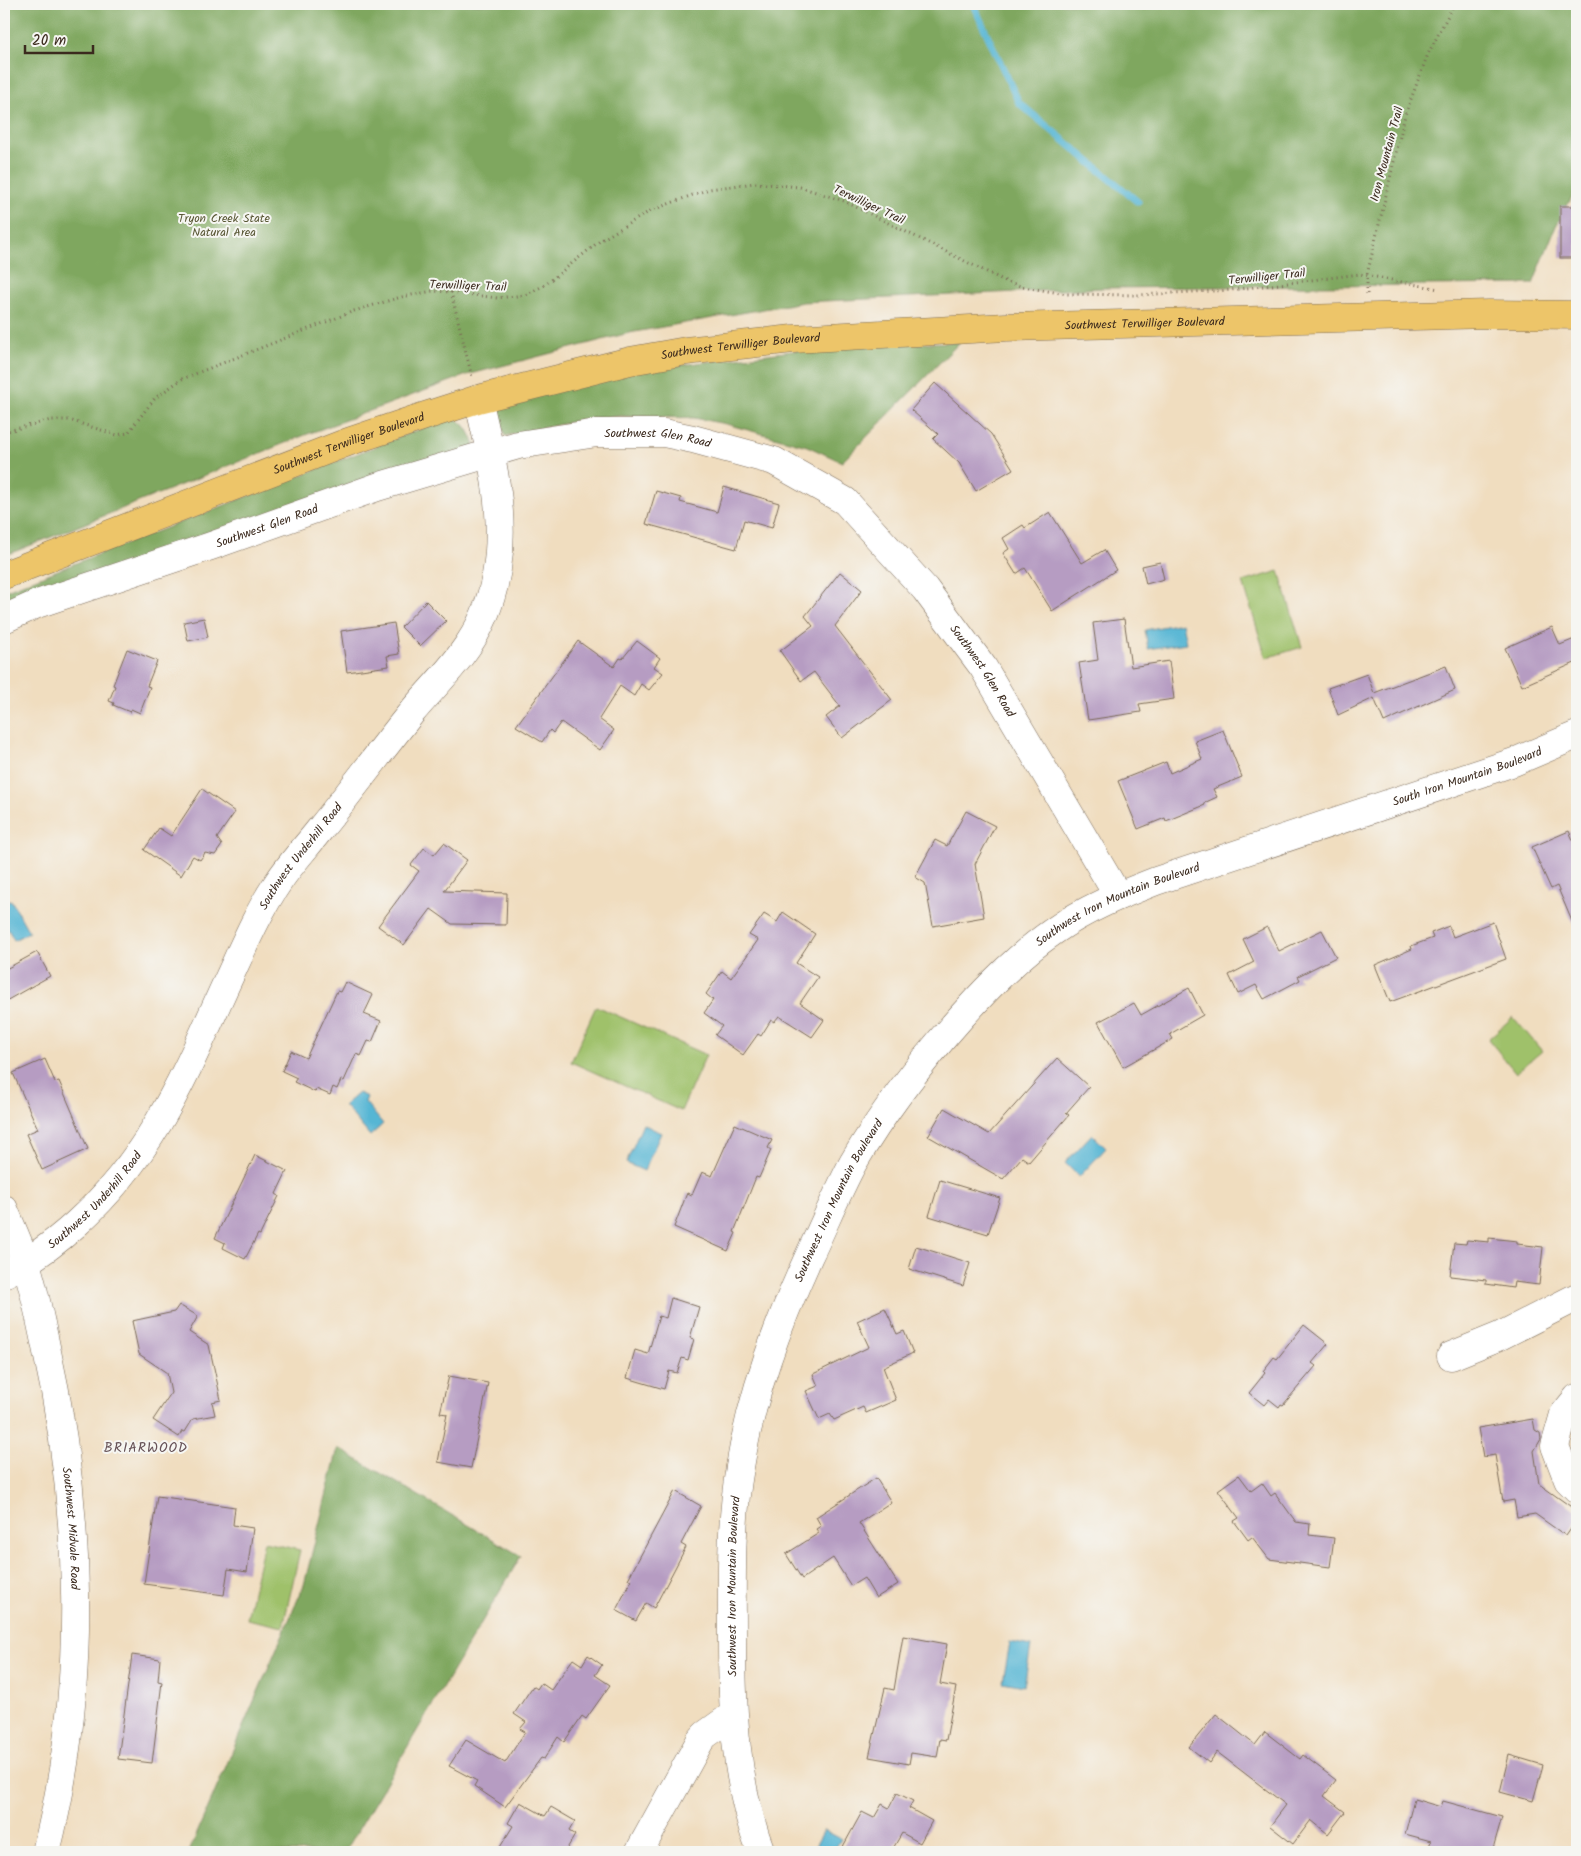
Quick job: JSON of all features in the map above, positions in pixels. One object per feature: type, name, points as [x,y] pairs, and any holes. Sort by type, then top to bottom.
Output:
[{"type":"main road","name":"Southwest Terwilliger Boulevard","points":[[4,575],[348,442],[478,399],[662,354],[793,339],[1006,327],[1366,317],[1514,314],[1577,315]]},
{"type":"street","name":"Southwest Underhill Road","points":[[15,1268],[52,1244],[92,1208],[135,1160],[179,1087],[250,933],[277,884],[396,731],[454,666],[476,633],[490,596],[499,554],[501,529],[499,501],[491,453],[478,399]]},
{"type":"street","name":"Southwest Glen Road","points":[[4,619],[37,604],[377,487],[518,445],[597,433],[664,434],[693,439],[774,461],[845,501],[925,589],[983,667],[1118,896]]},
{"type":"street","name":"South Iron Mountain Boulevard","points":[[1355,815],[1514,762],[1577,735]]},
{"type":"street","name":"Southwest Iron Mountain Boulevard","points":[[761,1852],[739,1770],[733,1715],[733,1530],[740,1465],[765,1364],[790,1299],[852,1166],[891,1103],[944,1036],[1008,968],[1055,930],[1081,913],[1156,881],[1355,815]]},
{"type":"street","name":"Southwest Midvale Road","points":[[4,1209],[15,1268],[51,1370],[59,1412],[73,1538],[74,1644],[72,1687],[64,1772],[56,1816],[46,1852]]},
{"type":"street","points":[[1451,1356],[1500,1336],[1577,1297]]},
{"type":"street","points":[[1577,1398],[1564,1414],[1555,1446],[1568,1480],[1577,1489]]},
{"type":"street","points":[[639,1852],[700,1741],[705,1735],[733,1715]]},
{"type":"path","name":"Iron Mountain Trail","points":[[1366,317],[1366,275],[1405,115],[1428,54],[1454,4]]},
{"type":"path","name":"Terwilliger Trail","points":[[4,432],[51,420],[68,420],[117,435],[123,435],[133,429],[155,398],[182,379],[354,311],[401,297],[433,291],[498,298],[525,295],[546,285],[600,240],[652,210],[709,189],[755,183],[800,187],[844,201],[1003,280],[1023,287],[1066,294],[1137,295],[1231,290],[1366,275],[1440,289]]},
{"type":"path","points":[[451,292],[478,399]]},
{"type":"green space","name":"Tryon Creek State Natural Area","points":[[4,4],[1577,4],[1577,188],[1556,226],[1533,284],[1103,288],[803,302],[629,333],[467,375],[305,435],[4,556]]},
{"type":"green space","points":[[960,342],[842,462],[807,446],[726,424],[694,418],[620,416],[581,420],[505,436],[499,416],[502,405],[618,373],[832,346]]},
{"type":"green space","points":[[451,417],[464,425],[470,433],[476,448],[4,610],[4,591]]},
{"type":"green space","points":[[1279,571],[1302,647],[1266,658],[1243,582]]},
{"type":"green space","points":[[596,1006],[706,1055],[681,1111],[571,1062]]},
{"type":"green space","points":[[1513,1017],[1542,1051],[1516,1073],[1488,1039]]},
{"type":"green space","points":[[338,1448],[521,1556],[345,1852],[189,1852],[304,1585]]},
{"type":"green space","points":[[264,1542],[300,1550],[283,1627],[247,1619]]},
{"type":"water","points":[[1182,623],[1186,643],[1148,649],[1145,630]]},
{"type":"water","points":[[11,900],[29,932],[14,940],[4,922],[4,903]]},
{"type":"water","points":[[358,1093],[367,1097],[365,1102],[383,1124],[370,1136],[344,1105]]},
{"type":"water","points":[[643,1124],[661,1133],[644,1171],[626,1163]]},
{"type":"water","points":[[1092,1134],[1106,1148],[1079,1177],[1065,1163]]},
{"type":"water","points":[[1010,1642],[1031,1646],[1024,1686],[1003,1682]]},
{"type":"water","points":[[824,1830],[841,1839],[833,1852],[812,1852]]},
{"type":"building","points":[[1560,206],[1577,206],[1577,258],[1560,258]]},
{"type":"building","points":[[935,383],[991,434],[1013,469],[976,491],[959,463],[933,439],[938,434],[911,410]]},
{"type":"building","points":[[724,487],[779,503],[772,528],[744,520],[736,549],[646,524],[656,491],[681,498],[680,502],[717,512]]},
{"type":"building","points":[[1050,512],[1082,563],[1104,550],[1116,570],[1052,611],[1025,568],[1016,574],[1003,553],[1009,549],[1003,538],[1023,525],[1025,528]]},
{"type":"building","points":[[1160,562],[1164,579],[1146,584],[1142,566]]},
{"type":"building","points":[[840,572],[862,590],[835,626],[892,700],[842,738],[826,717],[840,706],[814,672],[801,681],[780,651],[813,626],[805,616]]},
{"type":"building","points":[[426,601],[446,621],[420,646],[401,627]]},
{"type":"building","points":[[204,618],[208,637],[188,641],[184,622]]},
{"type":"building","points":[[1124,619],[1131,667],[1169,661],[1174,699],[1139,704],[1141,712],[1088,720],[1079,663],[1098,660],[1093,623]]},
{"type":"building","points":[[394,623],[399,654],[387,656],[389,666],[347,672],[341,631]]},
{"type":"building","points":[[1552,627],[1560,645],[1577,638],[1577,662],[1522,686],[1505,648]]},
{"type":"building","points":[[578,641],[614,667],[637,641],[660,658],[654,667],[663,673],[649,690],[641,684],[634,696],[620,686],[599,719],[614,730],[600,750],[561,722],[553,733],[550,730],[542,742],[516,726]]},
{"type":"building","points":[[127,649],[157,661],[147,686],[150,687],[140,713],[131,709],[130,712],[113,705],[114,703],[109,701]]},
{"type":"building","points":[[1446,666],[1455,690],[1384,722],[1374,698],[1338,715],[1328,688],[1367,674],[1374,693]]},
{"type":"building","points":[[1223,730],[1242,777],[1213,789],[1217,797],[1204,803],[1205,805],[1166,821],[1165,818],[1138,829],[1118,781],[1166,762],[1170,773],[1202,759],[1195,741]]},
{"type":"building","points":[[202,789],[235,812],[217,838],[222,845],[215,855],[205,853],[200,860],[193,856],[181,876],[144,850],[159,828],[171,836]]},
{"type":"building","points":[[966,811],[995,826],[975,864],[984,917],[933,926],[925,883],[915,877],[935,840],[947,846]]},
{"type":"building","points":[[1569,831],[1577,849],[1577,933],[1557,886],[1551,889],[1532,847]]},
{"type":"building","points":[[444,843],[467,860],[444,891],[507,893],[506,925],[452,924],[431,909],[404,945],[378,926],[419,871],[411,865],[424,848],[434,855]]},
{"type":"building","points":[[783,912],[815,934],[796,963],[818,977],[800,1003],[824,1020],[812,1037],[779,1016],[774,1022],[771,1020],[761,1036],[758,1034],[743,1055],[715,1035],[722,1026],[704,1013],[713,1000],[706,994],[722,971],[731,978],[758,940],[749,935],[764,914],[777,922]]},
{"type":"building","points":[[1493,922],[1506,959],[1390,1002],[1375,965],[1412,949],[1411,946],[1433,938],[1431,933],[1449,926],[1453,937]]},
{"type":"building","points":[[1267,927],[1279,951],[1322,930],[1336,957],[1298,976],[1300,980],[1264,999],[1256,985],[1238,994],[1229,975],[1254,962],[1243,939]]},
{"type":"building","points":[[37,952],[50,976],[4,1002],[4,970]]},
{"type":"building","points":[[345,982],[373,995],[364,1014],[381,1021],[372,1042],[368,1041],[361,1056],[356,1054],[344,1081],[341,1080],[337,1089],[333,1087],[330,1095],[316,1089],[315,1092],[294,1082],[297,1078],[282,1071],[291,1051],[306,1058],[337,991],[340,992]]},
{"type":"building","points":[[1189,988],[1203,1015],[1170,1034],[1173,1039],[1123,1067],[1098,1022],[1134,1003],[1141,1015]]},
{"type":"building","points":[[1057,1058],[1089,1087],[1066,1113],[1069,1115],[1029,1162],[1022,1157],[1003,1179],[928,1136],[944,1108],[989,1134]]},
{"type":"building","points":[[45,1059],[55,1082],[59,1081],[88,1149],[42,1170],[26,1134],[38,1129],[13,1073]]},
{"type":"building","points":[[735,1124],[772,1140],[768,1148],[771,1150],[759,1178],[756,1177],[728,1251],[674,1227],[687,1193],[692,1195],[702,1172],[712,1176]]},
{"type":"building","points":[[255,1155],[287,1171],[276,1194],[279,1196],[260,1235],[258,1234],[245,1259],[223,1248],[225,1243],[215,1238]]},
{"type":"building","points":[[940,1180],[1000,1198],[988,1234],[929,1216]]},
{"type":"building","points":[[1489,1238],[1517,1241],[1517,1244],[1543,1247],[1539,1285],[1514,1282],[1513,1288],[1486,1284],[1486,1280],[1450,1276],[1454,1243],[1466,1244],[1467,1240],[1489,1242]]},
{"type":"building","points":[[916,1246],[970,1263],[963,1286],[909,1269]]},
{"type":"building","points":[[671,1298],[699,1307],[690,1338],[694,1339],[688,1360],[682,1358],[677,1373],[669,1371],[664,1389],[627,1378],[635,1350],[648,1354],[659,1316],[666,1318]]},
{"type":"building","points":[[179,1305],[198,1316],[189,1332],[209,1345],[221,1400],[212,1402],[215,1415],[193,1419],[185,1432],[182,1431],[179,1437],[153,1420],[171,1393],[167,1373],[139,1354],[132,1321],[174,1312]]},
{"type":"building","points":[[885,1308],[897,1334],[904,1331],[913,1353],[883,1367],[896,1400],[866,1413],[863,1407],[834,1420],[830,1414],[819,1419],[806,1391],[818,1386],[813,1374],[869,1347],[857,1321]]},
{"type":"building","points":[[1304,1325],[1328,1344],[1312,1363],[1316,1366],[1283,1405],[1281,1404],[1279,1407],[1269,1399],[1264,1405],[1249,1393],[1265,1373],[1263,1371],[1274,1357],[1277,1359]]},
{"type":"building","points":[[449,1376],[488,1383],[471,1468],[438,1462],[447,1414],[440,1413]]},
{"type":"building","points":[[1533,1419],[1535,1430],[1540,1433],[1541,1439],[1534,1451],[1539,1484],[1577,1511],[1577,1520],[1566,1536],[1535,1514],[1517,1517],[1514,1500],[1503,1502],[1495,1455],[1483,1457],[1478,1428]]},
{"type":"building","points":[[1239,1475],[1251,1491],[1262,1483],[1271,1496],[1275,1493],[1296,1522],[1310,1524],[1309,1535],[1334,1538],[1330,1567],[1269,1559],[1252,1537],[1248,1540],[1234,1521],[1239,1518],[1218,1490]]},
{"type":"building","points":[[876,1478],[891,1502],[859,1523],[898,1584],[876,1598],[864,1578],[851,1586],[833,1558],[802,1579],[786,1554],[819,1533],[816,1529],[821,1526],[816,1517]]},
{"type":"building","points":[[675,1491],[701,1506],[681,1544],[686,1547],[654,1608],[646,1603],[636,1621],[616,1610],[631,1581],[628,1579]]},
{"type":"building","points":[[157,1496],[235,1507],[233,1525],[253,1528],[247,1572],[228,1569],[224,1595],[144,1584]]},
{"type":"building","points":[[903,1636],[947,1644],[940,1684],[956,1687],[946,1740],[940,1739],[937,1757],[911,1753],[909,1764],[869,1757],[885,1688],[894,1690]]},
{"type":"building","points":[[132,1655],[160,1659],[158,1681],[162,1682],[152,1763],[118,1759]]},
{"type":"building","points":[[588,1655],[602,1665],[595,1675],[610,1685],[586,1719],[582,1716],[564,1742],[558,1737],[544,1759],[541,1758],[505,1807],[474,1786],[477,1781],[449,1766],[466,1740],[505,1763],[525,1732],[520,1729],[526,1722],[514,1714],[533,1686],[537,1689],[541,1683],[551,1690],[573,1659],[582,1665]]},
{"type":"building","points":[[1216,1714],[1255,1745],[1265,1732],[1300,1759],[1303,1755],[1336,1780],[1324,1796],[1345,1812],[1328,1834],[1311,1820],[1293,1844],[1270,1826],[1286,1805],[1217,1752],[1209,1763],[1189,1747]]},
{"type":"building","points":[[1509,1755],[1543,1765],[1533,1801],[1500,1792]]},
{"type":"building","points":[[897,1793],[913,1801],[909,1808],[932,1821],[920,1843],[902,1833],[891,1852],[840,1852],[862,1812],[874,1818],[882,1804],[889,1808]]},
{"type":"building","points":[[1414,1799],[1441,1807],[1443,1801],[1502,1817],[1492,1852],[1427,1852],[1431,1841],[1405,1834]]},
{"type":"building","points":[[520,1802],[545,1816],[551,1807],[575,1821],[569,1831],[575,1835],[565,1852],[497,1852],[513,1826],[508,1823]]},
{"type":"waterway","points":[[973,4],[1019,103],[1138,202]]},
{"type":"district","name":"BRIARWOOD","points":[[146,1448]]}]
